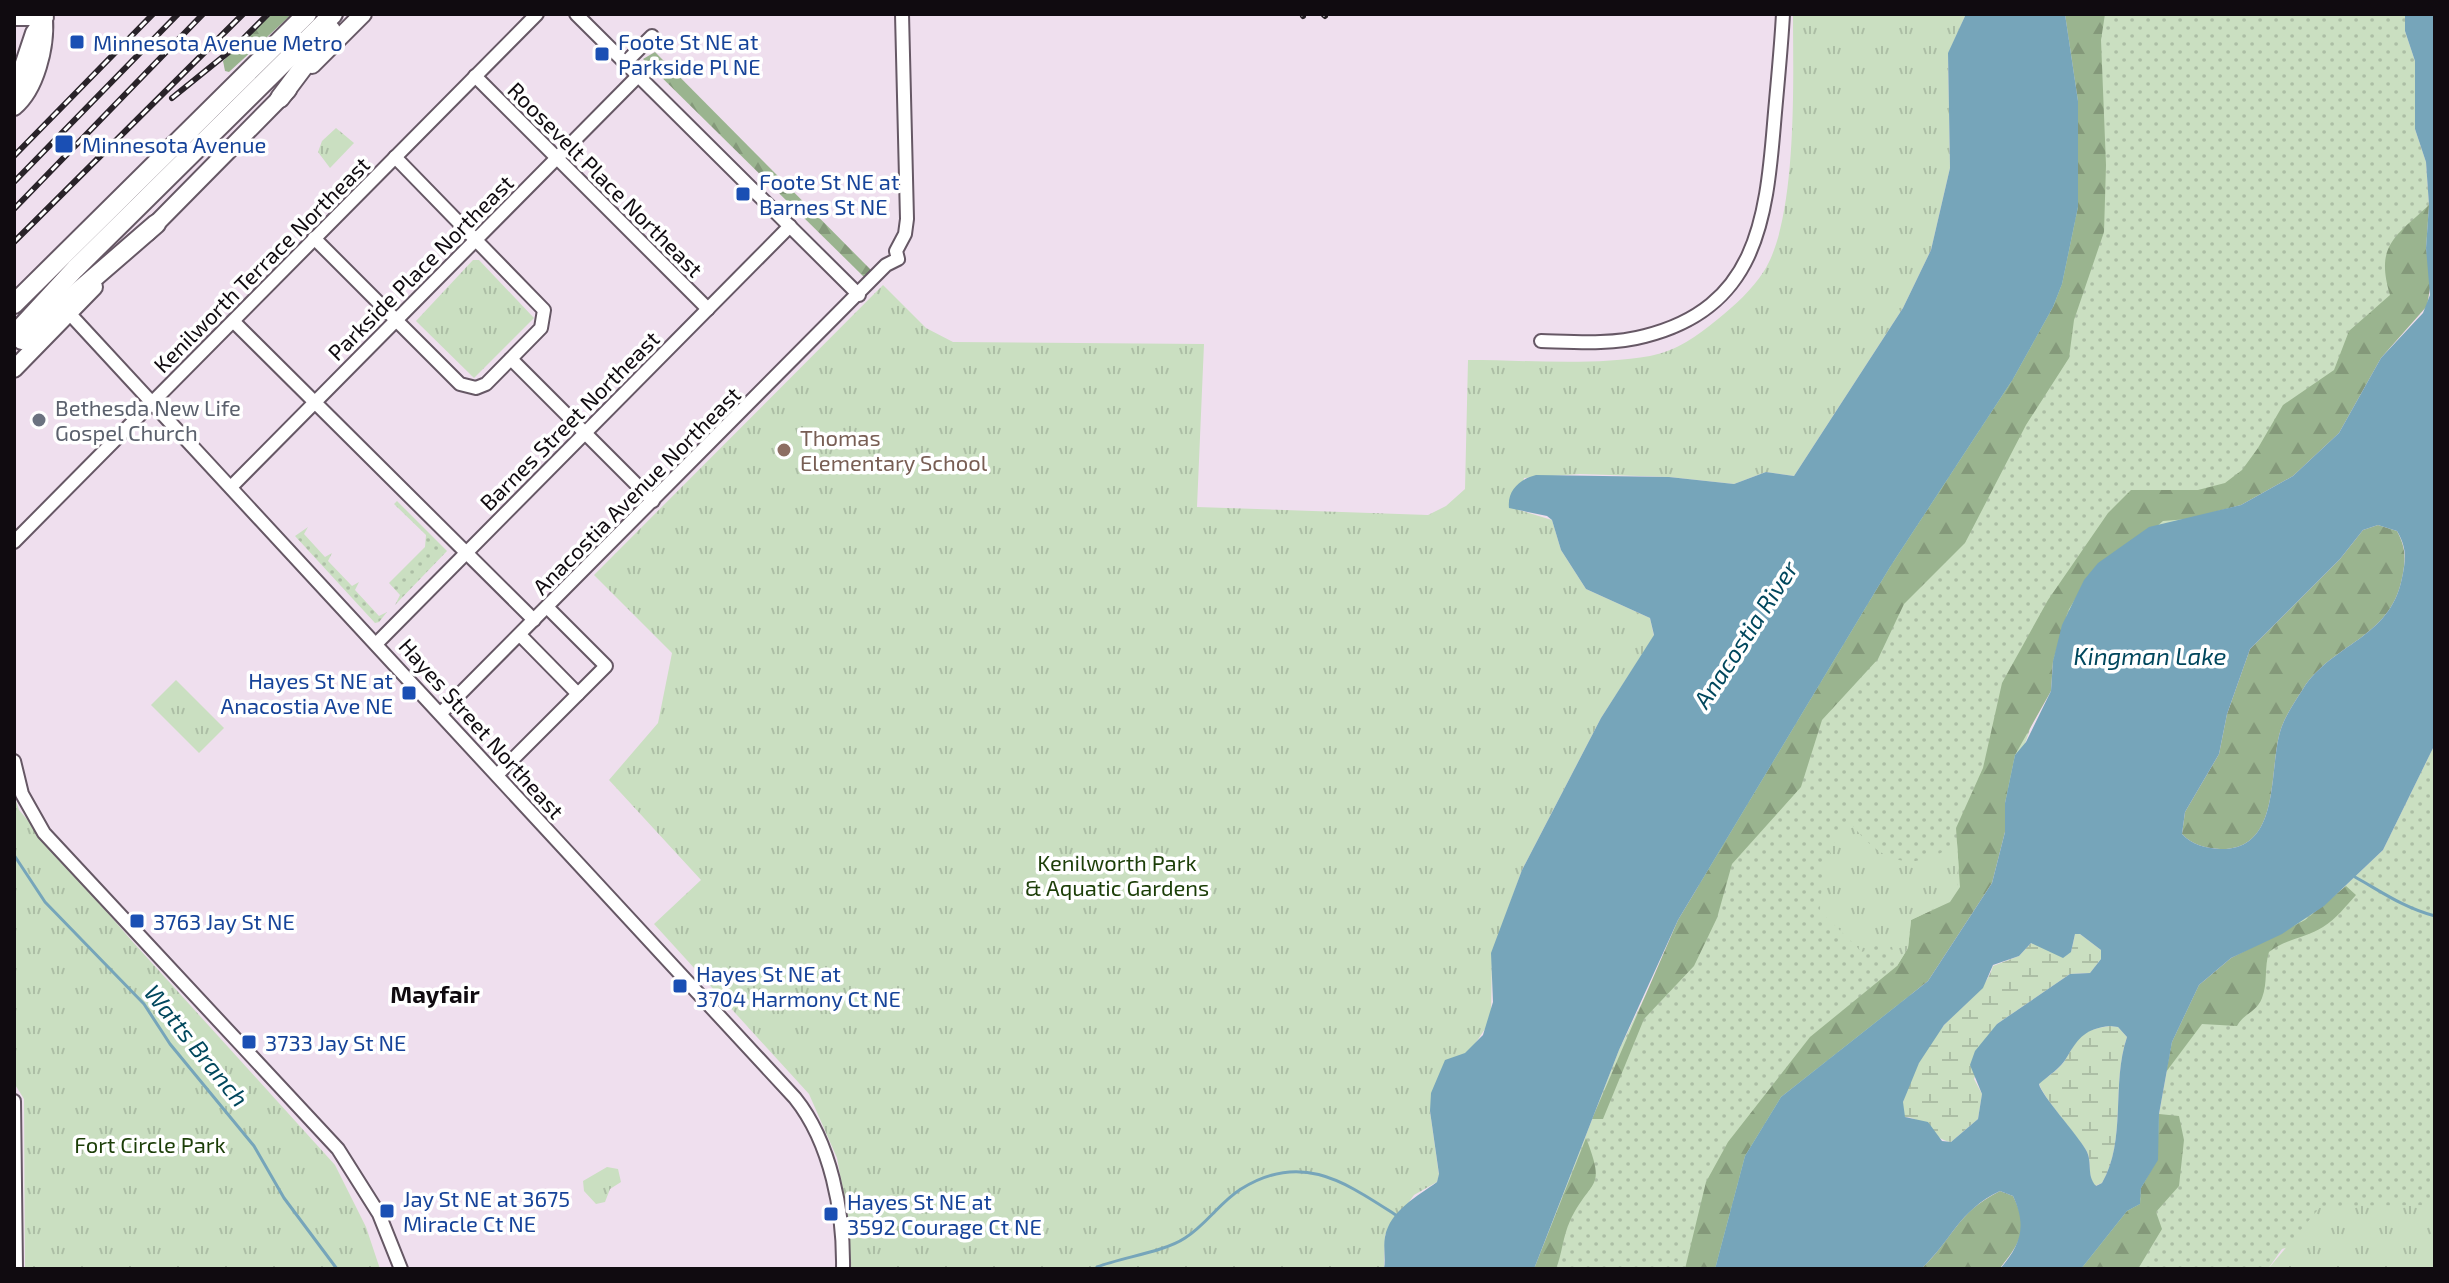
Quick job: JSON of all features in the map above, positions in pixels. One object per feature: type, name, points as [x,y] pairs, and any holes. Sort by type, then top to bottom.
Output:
[{"type":"highway","points":[[14,304],[307,14]]},
{"type":"highway","points":[[14,335],[75,269],[333,14]]},
{"type":"highway","points":[[280,98],[300,67],[344,14]]},
{"type":"highway","points":[[14,347],[156,224]]},
{"type":"main road","points":[[14,369],[363,14]]},
{"type":"main road","points":[[14,93],[34,33],[45,16]]},
{"type":"main road","points":[[14,107],[32,80],[45,34],[45,16]]},
{"type":"street","name":"Kenilworth Terrace Northeast","points":[[14,542],[537,14]]},
{"type":"street","points":[[576,14],[859,295]]},
{"type":"street","name":"Anacostia Avenue Northeast","points":[[441,713],[859,295],[886,265],[887,256],[896,251],[905,234],[907,219],[902,14]]},
{"type":"street","points":[[1541,341],[1617,341],[1661,332],[1703,309],[1738,274],[1755,245],[1767,208],[1783,14]]},
{"type":"street","points":[[14,19],[45,16]]},
{"type":"street","points":[[625,63],[652,36]]},
{"type":"street","name":"Roosevelt Place Northeast","points":[[475,76],[708,309]]},
{"type":"street","name":"Parkside Place Northeast","points":[[232,486],[638,76]]},
{"type":"street","points":[[314,238],[465,387],[476,388],[486,384],[511,359],[541,328],[544,310],[395,157]]},
{"type":"street","name":"Barnes Street Northeast","points":[[377,643],[790,226]]},
{"type":"street","name":"Hayes Street Northeast","points":[[69,313],[155,401],[795,1098],[813,1124],[834,1189],[842,1235],[843,1269]]},
{"type":"street","points":[[234,322],[534,620]]},
{"type":"street","points":[[511,359],[653,501]]},
{"type":"street","points":[[497,775],[606,666],[547,607]]},
{"type":"street","points":[[520,635],[578,694]]},
{"type":"street","points":[[14,761],[22,794],[44,833],[338,1149],[370,1196],[392,1241],[401,1269]]},
{"type":"street","points":[[14,1101],[16,1269]]},
{"type":"green space","points":[[272,14],[292,14],[229,72],[225,71],[223,61]]},
{"type":"green space","name":"Kenilworth Park & Aquatic Gardens","points":[[1793,14],[1966,14],[1948,54],[1950,168],[1931,250],[1903,308],[1794,476],[1766,472],[1734,484],[1669,477],[1580,474],[1524,478],[1519,510],[1552,520],[1561,550],[1586,589],[1650,618],[1654,636],[1601,718],[1522,870],[1492,953],[1491,1020],[1430,1111],[1439,1175],[1437,1182],[1414,1195],[1385,1235],[1384,1269],[849,1269],[850,1229],[837,1158],[809,1094],[654,924],[701,880],[609,780],[658,723],[672,653],[594,575],[883,285],[926,328],[953,342],[1204,344],[1197,507],[1428,515],[1446,506],[1465,489],[1468,360],[1583,362],[1650,356],[1678,346],[1702,332],[1737,303],[1759,278],[1775,247],[1788,183],[1793,109]]},
{"type":"green space","points":[[2065,14],[2405,14],[2405,31],[2415,61],[2415,129],[2426,162],[2429,205],[2426,248],[2431,282],[2053,661],[2005,803],[1908,1000],[1781,1097],[1715,1269],[1534,1269],[1619,1050],[2078,101]]},
{"type":"green space","points":[[2065,14],[2105,14],[2101,40],[2106,165],[2104,232],[2074,320],[2069,358],[2026,425],[1965,543],[1904,604],[1878,659],[1822,720],[1801,787],[1732,864],[1717,918],[1694,966],[1644,1019],[1603,1119],[1592,1119],[1678,920],[1890,567],[2013,379],[2053,307],[2062,284],[2078,207],[2078,101]]},
{"type":"green space","points":[[655,52],[872,271],[865,278],[643,59]]},
{"type":"green space","points":[[336,128],[354,143],[330,168],[318,152],[322,141]]},
{"type":"green space","points":[[2429,205],[2426,248],[2431,282],[2427,306],[2381,358],[2339,433],[2293,476],[2241,505],[2188,519],[2163,521],[2077,596],[2068,611],[2053,661],[2051,691],[2015,755],[2005,803],[2005,832],[1992,883],[1928,981],[1781,1097],[1745,1156],[1715,1269],[1685,1269],[1706,1182],[1728,1142],[1810,1037],[1897,966],[1908,948],[1911,920],[1950,902],[1960,887],[1956,828],[1983,768],[2002,683],[2048,600],[2108,513],[2131,490],[2198,490],[2225,483],[2242,470],[2283,405],[2334,370],[2349,331],[2390,295],[2385,264],[2391,243]]},
{"type":"green space","points":[[473,260],[479,260],[534,318],[474,378],[416,321]]},
{"type":"green space","points":[[397,501],[447,551],[395,605],[400,595],[389,583],[425,547],[426,535],[394,504]]},
{"type":"green space","points":[[2378,525],[2397,531],[2404,548],[2402,578],[2395,598],[2386,615],[2373,628],[2315,674],[2292,707],[2278,742],[2264,821],[2255,836],[2240,846],[2214,849],[2190,841],[2182,834],[2185,812],[2219,754],[2227,714],[2250,649],[2340,559],[2363,530]]},
{"type":"green space","points":[[308,527],[304,534],[325,557],[332,553],[328,561],[352,586],[359,582],[355,590],[379,616],[387,612],[379,622],[375,623],[295,536]]},
{"type":"green space","points":[[176,680],[224,728],[199,753],[151,705]]},
{"type":"green space","points":[[2435,744],[2435,1205],[2282,1249],[2268,1269],[2081,1269],[2159,1114],[2172,1042],[2199,985],[2324,906],[2383,850]]},
{"type":"green space","name":"Fort Circle Park","points":[[14,795],[19,810],[132,941],[335,1165],[366,1227],[380,1269],[25,1269],[24,1099],[14,1083]]},
{"type":"green space","points":[[1849,821],[1873,847],[1898,860],[1926,859],[1957,843],[1959,875],[1955,893],[1911,920],[1908,948],[1897,966],[1892,947],[1880,944],[1862,952],[1820,911],[1827,863],[1836,840]]},
{"type":"green space","points":[[2346,886],[2356,895],[2332,920],[2316,931],[2269,952],[2264,992],[2257,1007],[2237,1026],[2202,1024],[2166,1072],[2172,1042],[2199,985],[2231,958],[2305,920]]},
{"type":"green space","points":[[2075,934],[2080,934],[2101,950],[2101,959],[2090,973],[2070,974],[1997,1024],[1974,1079],[1982,1094],[1978,1119],[1951,1142],[1918,1121],[1905,1117],[1901,1112],[1904,1100],[1924,1053],[1946,1023],[1980,990],[1993,966],[2019,956],[2031,943],[2056,952],[2071,952]]},
{"type":"green space","points":[[2118,1027],[2127,1037],[2122,1055],[2114,1149],[2102,1183],[2095,1186],[2086,1150],[2039,1083],[2062,1065],[2083,1035],[2093,1029]]},
{"type":"green space","points":[[2159,1114],[2179,1116],[2184,1140],[2179,1186],[2156,1212],[2162,1229],[2138,1269],[2081,1269],[2127,1211],[2140,1204],[2141,1188],[2157,1160]]},
{"type":"green space","points":[[1586,1138],[1595,1168],[1594,1183],[1570,1221],[1556,1269],[1534,1269]]},
{"type":"green space","points":[[607,1167],[618,1169],[621,1182],[610,1189],[605,1202],[596,1204],[584,1191],[583,1181]]},
{"type":"green space","points":[[2000,1191],[2013,1196],[2022,1225],[2014,1249],[2001,1267],[1921,1269],[1964,1217]]},
{"type":"green space","points":[[2435,1205],[2435,1269],[2268,1269],[2321,1206]]},
{"type":"water","name":"Anacostia River","points":[[1966,14],[2065,14],[2078,101],[2078,207],[2062,284],[2053,307],[2013,379],[1890,567],[1678,920],[1619,1050],[1534,1269],[1384,1269],[1388,1227],[1399,1211],[1437,1182],[1439,1174],[1430,1111],[1431,1093],[1445,1060],[1465,1053],[1483,1035],[1493,1002],[1491,953],[1522,870],[1601,718],[1654,635],[1650,618],[1586,589],[1561,550],[1552,520],[1547,516],[1509,508],[1512,491],[1520,482],[1536,475],[1669,477],[1734,484],[1766,472],[1794,476],[1903,308],[1931,250],[1950,168],[1948,53]]},
{"type":"water","name":"Kingman Lake","points":[[2405,14],[2435,14],[2435,744],[2383,850],[2324,906],[2282,934],[2231,958],[2199,985],[2172,1042],[2159,1114],[2158,1160],[2141,1188],[2140,1204],[2127,1211],[2081,1269],[2000,1269],[2013,1252],[2021,1226],[2013,1196],[2000,1191],[1974,1207],[1921,1269],[1715,1269],[1745,1156],[1781,1097],[1928,981],[1992,883],[2005,832],[2005,803],[2015,755],[2026,742],[2051,691],[2053,661],[2062,625],[2084,580],[2098,563],[2149,527],[2241,505],[2293,476],[2339,433],[2381,358],[2423,313],[2430,295],[2426,248],[2429,205],[2426,162],[2415,129],[2415,61],[2405,31]],"holes":[[[2378,525],[2397,531],[2404,548],[2403,571],[2395,598],[2386,615],[2373,628],[2315,674],[2292,707],[2278,742],[2264,821],[2255,836],[2240,846],[2214,849],[2190,841],[2182,834],[2185,812],[2219,754],[2227,714],[2250,649],[2340,559],[2363,530]],[[2075,934],[2080,934],[2101,950],[2101,959],[2090,973],[2070,974],[1997,1024],[1975,1051],[1970,1065],[1982,1094],[1978,1119],[1951,1142],[1942,1141],[1928,1122],[1905,1117],[1903,1102],[1919,1063],[1944,1025],[1983,988],[1993,965],[2019,956],[2031,943],[2063,958],[2071,952]],[[2118,1027],[2127,1037],[2122,1055],[2114,1149],[2102,1183],[2096,1186],[2091,1177],[2086,1150],[2039,1084],[2061,1065],[2075,1044],[2094,1029]]]},
{"type":"waterway","name":"Watts Branch","points":[[14,855],[45,902],[144,1004],[170,1044],[254,1146],[284,1198],[337,1269]]},
{"type":"waterway","points":[[2355,877],[2403,904],[2435,916]]},
{"type":"waterway","name":"Watts Branch","points":[[1097,1267],[1176,1243],[1193,1233],[1241,1189],[1285,1172],[1305,1172],[1343,1183],[1399,1217]]},
{"type":"railway","points":[[14,156],[153,14]]},
{"type":"railway","points":[[14,182],[178,14]]},
{"type":"railway","points":[[14,209],[203,14]]},
{"type":"railway","points":[[14,242],[243,14]]},
{"type":"railway","points":[[172,98],[235,47],[268,14]]},
{"type":"place","name":"Minnesota Avenue Metro","points":[[77,42]]},
{"type":"place","name":"Foote St NE at Parkside Pl NE","points":[[602,54]]},
{"type":"place","name":"Minnesota Avenue","points":[[64,144]]},
{"type":"place","name":"Foote St NE at Barnes St NE","points":[[743,194]]},
{"type":"place","name":"Bethesda New Life Gospel Church","points":[[39,420]]},
{"type":"place","name":"Thomas Elementary School","points":[[784,450]]},
{"type":"place","name":"Hayes St NE at Anacostia Ave NE","points":[[409,693]]},
{"type":"place","name":"3763 Jay St NE","points":[[137,921]]},
{"type":"place","name":"Hayes St NE at 3704 Harmony Ct NE","points":[[680,986]]},
{"type":"place","name":"3733 Jay St NE","points":[[249,1042]]},
{"type":"place","name":"Jay St NE at 3675 Miracle Ct NE","points":[[387,1211]]},
{"type":"place","name":"Hayes St NE at 3592 Courage Ct NE","points":[[831,1214]]},
{"type":"district","name":"Mayfair","points":[[435,993]]}]
